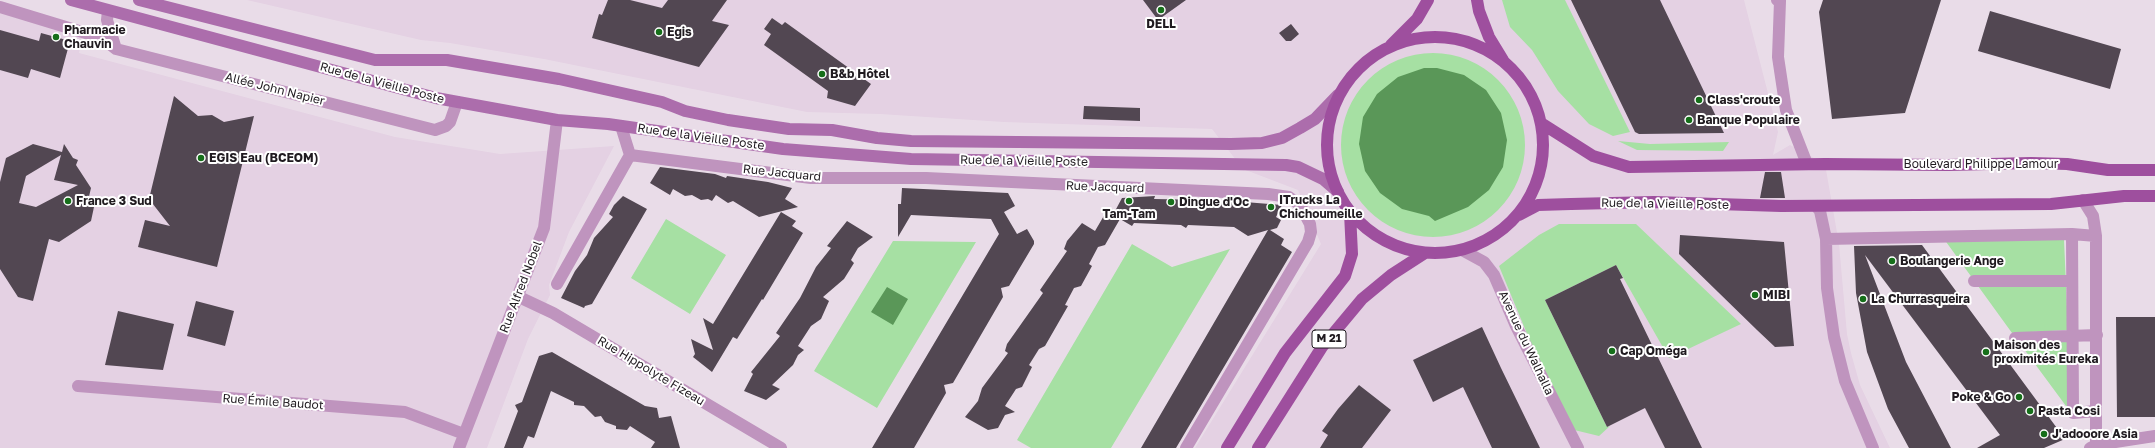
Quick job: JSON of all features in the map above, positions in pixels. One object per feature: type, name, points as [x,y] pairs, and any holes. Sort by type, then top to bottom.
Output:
[{"type":"main road","name":"Rue de la Vieille Poste","points":[[71,0],[457,102],[557,120],[621,126],[783,149],[911,159],[1286,165],[1298,167],[1323,179],[1338,192]]},
{"type":"main road","name":"Rue de la Vieille Poste","points":[[139,0],[375,60],[447,60],[559,79],[662,102],[685,111],[728,120],[789,129],[832,130],[877,138],[911,141],[1262,143],[1282,138],[1315,119],[1338,96]]},
{"type":"main road","points":[[1391,46],[1417,19],[1428,0]]},
{"type":"main road","points":[[1477,0],[1479,11],[1489,37],[1503,61],[1520,79],[1533,100],[1541,123],[1543,143],[1542,163],[1536,183],[1528,201],[1516,217],[1491,238],[1462,250],[1444,253],[1425,253],[1404,249],[1384,241],[1366,228],[1350,213],[1338,192],[1329,168],[1326,143],[1331,112],[1338,96],[1359,67],[1374,55],[1391,46],[1420,37],[1449,38],[1478,46],[1503,61]]},
{"type":"main road","points":[[1541,123],[1593,156],[1629,167],[1807,164]]},
{"type":"main road","name":"Boulevard Philippe Lamour","points":[[1807,164],[1948,165],[2031,163],[2067,164],[2108,170],[2155,170]]},
{"type":"main road","points":[[1816,206],[2051,204],[2083,200],[2155,196]]},
{"type":"main road","name":"Rue de la Vieille Poste","points":[[1516,217],[1538,206],[1571,204],[1654,202],[1711,206],[1816,206]]},
{"type":"main road","name":"M 21","points":[[1227,448],[1285,353],[1345,276],[1352,254],[1350,213]]},
{"type":"main road","name":"M 21","points":[[1258,448],[1322,347],[1362,299],[1390,275],[1425,253]]},
{"type":"street","points":[[1779,0],[1778,56],[1786,110],[1807,164]]},
{"type":"street","points":[[0,7],[102,38],[116,49]]},
{"type":"street","points":[[108,11],[107,20],[116,49]]},
{"type":"street","name":"Allée John Napier","points":[[116,49],[435,130],[446,126],[450,122],[457,102]]},
{"type":"street","name":"Rue Alfred Nobel","points":[[459,448],[519,297],[544,228],[557,120]]},
{"type":"street","points":[[557,284],[630,155],[621,126]]},
{"type":"street","name":"Rue Jacquard","points":[[630,155],[811,178],[926,178],[1268,194],[1289,197],[1300,205],[1310,224],[1311,232],[1308,242],[1186,448]]},
{"type":"street","points":[[2083,200],[2092,216],[2096,236],[2097,335],[2094,447],[2155,436]]},
{"type":"street","points":[[1816,206],[1820,211],[1826,239],[1827,288],[1834,337],[1845,381],[1873,448]]},
{"type":"street","points":[[1826,239],[2072,234],[2096,236]]},
{"type":"street","points":[[2072,234],[2074,335],[2073,413],[2096,411]]},
{"type":"street","name":"Avenue du Walhalla","points":[[1462,250],[1484,262],[1494,275],[1520,332],[1578,448]]},
{"type":"street","points":[[1974,281],[2072,281]]},
{"type":"street","name":"Rue Hippolyte Fizeau","points":[[519,297],[553,313],[781,448]]},
{"type":"street","points":[[2015,338],[2097,335]]},
{"type":"street","name":"Rue Émile Baudot","points":[[78,386],[405,412],[464,434]]},
{"type":"shaded area","points":[[247,0],[1744,0],[1778,132],[1773,155],[1790,145],[1825,164],[1839,244],[1847,334],[1851,353],[1860,385],[1890,448],[1195,448],[1321,244],[1298,190],[1243,169],[1212,129],[1004,122],[880,114],[807,112],[544,59],[450,43],[421,40]]},
{"type":"shaded area","points":[[1502,0],[1565,0],[1630,132],[1613,136],[1589,124],[1558,91],[1532,50],[1510,27]]},
{"type":"shaded area","points":[[0,11],[82,38],[79,53],[395,137],[500,154],[614,146],[569,232],[549,285],[550,295],[528,339],[487,448],[0,448]]},
{"type":"shaded area","points":[[1442,53],[1451,54],[1477,63],[1492,74],[1504,86],[1515,101],[1524,127],[1524,163],[1515,189],[1504,204],[1492,216],[1477,227],[1451,236],[1424,237],[1415,236],[1389,227],[1374,216],[1362,204],[1351,189],[1342,163],[1341,136],[1342,127],[1351,101],[1362,86],[1374,74],[1389,63],[1415,54]]},
{"type":"shaded area","points":[[1424,68],[1437,68],[1464,75],[1486,90],[1501,113],[1507,140],[1503,167],[1489,190],[1468,207],[1435,221],[1429,216],[1402,209],[1380,193],[1365,171],[1359,144],[1363,117],[1377,94],[1398,77]]},
{"type":"shaded area","points":[[1618,141],[1650,144],[1729,142],[1723,151],[1637,150]]},
{"type":"shaded area","points":[[666,219],[726,255],[690,314],[631,278]]},
{"type":"shaded area","points":[[1559,224],[1636,224],[1741,324],[1669,358],[1616,265],[1545,300],[1607,427],[1610,426],[1599,436],[1566,428],[1499,266],[1539,235]]},
{"type":"shaded area","points":[[1944,239],[2064,240],[2068,330],[2012,333]]},
{"type":"shaded area","points":[[893,241],[976,242],[877,408],[814,371]]},
{"type":"shaded area","points":[[1132,244],[1172,267],[1230,249],[1111,448],[1031,448],[1017,440]]},
{"type":"shaded area","points":[[887,287],[908,299],[893,325],[871,312]]},
{"type":"shaded area","points":[[2070,340],[2071,405],[2066,406],[2018,341]]},
{"type":"building","name":"Egis","points":[[608,0],[630,0],[662,8],[668,0],[727,0],[712,21],[729,25],[699,67],[592,38],[599,14],[602,15]]},
{"type":"building","name":"DELL","points":[[1143,0],[1186,0],[1158,20]]},
{"type":"building","points":[[1571,0],[1660,0],[1724,133],[1639,134],[1635,132]]},
{"type":"building","points":[[1823,0],[1941,0],[1905,113],[1832,119],[1819,12]]},
{"type":"building","points":[[1990,11],[2121,49],[2110,89],[1978,51]]},
{"type":"building","points":[[772,18],[782,25],[785,22],[871,84],[855,106],[827,98],[828,91],[764,45],[771,34],[764,29]]},
{"type":"building","points":[[1291,24],[1299,34],[1291,41],[1286,41],[1279,33]]},
{"type":"building","points":[[0,30],[39,41],[41,33],[70,41],[60,78],[31,69],[28,78],[0,70]]},
{"type":"building","name":"EGIS Eau (BCEOM)","points":[[174,96],[198,116],[212,115],[224,122],[254,116],[217,267],[138,247],[145,220],[170,226],[149,199]]},
{"type":"building","points":[[1084,106],[1140,108],[1140,121],[1083,119]]},
{"type":"building","name":"France 3 Sud","points":[[33,144],[62,152],[64,144],[73,158],[78,160],[76,165],[91,188],[87,205],[94,207],[91,221],[59,242],[49,239],[33,301],[18,297],[0,269],[0,182],[6,158]],"holes":[[[61,155],[54,180],[78,185],[36,207],[19,203],[26,176]]]},
{"type":"building","points":[[660,167],[715,174],[726,178],[727,176],[768,182],[792,188],[785,199],[798,207],[759,217],[733,201],[728,203],[716,195],[712,201],[708,199],[701,200],[692,195],[685,196],[673,189],[670,195],[650,183]]},
{"type":"building","points":[[1765,172],[1781,172],[1785,198],[1760,198]]},
{"type":"building","points":[[902,188],[1008,193],[1015,206],[1004,212],[1017,234],[1027,229],[1034,241],[1034,244],[1009,286],[1001,288],[1003,297],[953,383],[944,385],[946,393],[914,448],[872,448],[999,234],[991,219],[911,215],[898,237],[898,204],[901,204]]},
{"type":"building","points":[[623,196],[647,209],[592,304],[585,306],[584,308],[561,298],[575,271],[587,255],[594,238],[613,217],[609,214],[614,205]]},
{"type":"building","points":[[1155,196],[1154,199],[1208,200],[1204,205],[1232,201],[1282,205],[1276,217],[1281,220],[1277,228],[1270,230],[1284,239],[1281,245],[1292,252],[1176,448],[1141,448],[1268,230],[1248,236],[1234,227],[1188,225],[1186,228],[1181,225],[1134,223],[1132,226],[1120,219],[1105,245],[1098,247],[1089,264],[1092,266],[1081,286],[1074,288],[1065,305],[1068,306],[1045,346],[1039,349],[1029,365],[1032,367],[1022,387],[1016,389],[1005,406],[1015,412],[1005,415],[998,428],[988,430],[965,417],[978,401],[982,388],[1008,353],[1005,351],[1007,344],[1043,293],[1040,290],[1067,251],[1064,249],[1067,241],[1082,223],[1095,231],[1109,207],[1115,211],[1122,198]]},
{"type":"building","points":[[781,212],[796,221],[792,226],[803,233],[763,300],[762,299],[737,339],[733,337],[712,372],[693,357],[695,354],[691,339],[713,350],[703,318],[713,324]]},
{"type":"building","points":[[847,221],[873,237],[858,248],[851,260],[854,263],[844,279],[823,297],[829,301],[821,319],[811,326],[798,346],[804,350],[798,355],[793,365],[772,385],[780,389],[766,400],[744,391],[753,374],[751,372],[780,336],[776,333],[800,298],[816,267],[831,248],[827,246]]},
{"type":"building","name":"MIBI","points":[[1680,235],[1784,242],[1794,346],[1775,347],[1757,330],[1679,254]]},
{"type":"building","points":[[1922,245],[2065,439],[2044,448],[1977,448],[2000,435],[1865,255],[1906,362],[1951,448],[1909,448],[1888,409],[1867,352],[1856,293],[1854,246]]},
{"type":"building","name":"Cap Oméga","points":[[1616,265],[1623,278],[1620,279],[1702,448],[1665,448],[1645,408],[1607,427],[1545,300]]},
{"type":"building","points":[[196,301],[234,311],[225,346],[187,336]]},
{"type":"building","points":[[118,311],[174,324],[163,370],[105,365]]},
{"type":"building","points":[[2116,317],[2155,317],[2155,417],[2117,417]]},
{"type":"building","points":[[1482,327],[1540,448],[1492,448],[1463,387],[1433,402],[1413,360]]},
{"type":"building","points":[[552,352],[645,406],[657,408],[659,418],[671,416],[680,448],[651,448],[655,442],[630,426],[627,430],[616,429],[616,426],[605,422],[601,416],[595,417],[584,406],[574,405],[574,402],[551,391],[534,438],[528,436],[523,448],[504,448],[518,411],[515,405],[522,402],[539,356]]},
{"type":"building","points":[[1359,385],[1391,410],[1362,448],[1320,448],[1328,435],[1322,431],[1338,409]]},
{"type":"place","name":"DELL","points":[[1161,10]]},
{"type":"place","name":"Egis","points":[[659,32]]},
{"type":"place","name":"Pharmacie Chauvin","points":[[56,37]]},
{"type":"place","name":"B&b Hôtel","points":[[822,74]]},
{"type":"place","name":"Class'croute","points":[[1699,100]]},
{"type":"place","name":"Banque Populaire","points":[[1689,120]]},
{"type":"place","name":"EGIS Eau (BCEOM)","points":[[201,158]]},
{"type":"place","name":"France 3 Sud","points":[[68,201]]},
{"type":"place","name":"Tam-Tam","points":[[1129,201]]},
{"type":"place","name":"Dingue d'Oc","points":[[1171,202]]},
{"type":"place","name":"ITrucks La Chichoumeille","points":[[1271,207]]},
{"type":"place","name":"Boulangerie Ange","points":[[1892,261]]},
{"type":"place","name":"MIBI","points":[[1755,295]]},
{"type":"place","name":"La Churrasqueira","points":[[1863,299]]},
{"type":"place","name":"Cap Oméga","points":[[1612,351]]},
{"type":"place","name":"Maison des proximités Eureka","points":[[1986,352]]},
{"type":"place","name":"Poke & Go","points":[[2019,397]]},
{"type":"place","name":"Pasta Cosi","points":[[2030,411]]},
{"type":"place","name":"J'adooore Asia","points":[[2044,434]]}]
